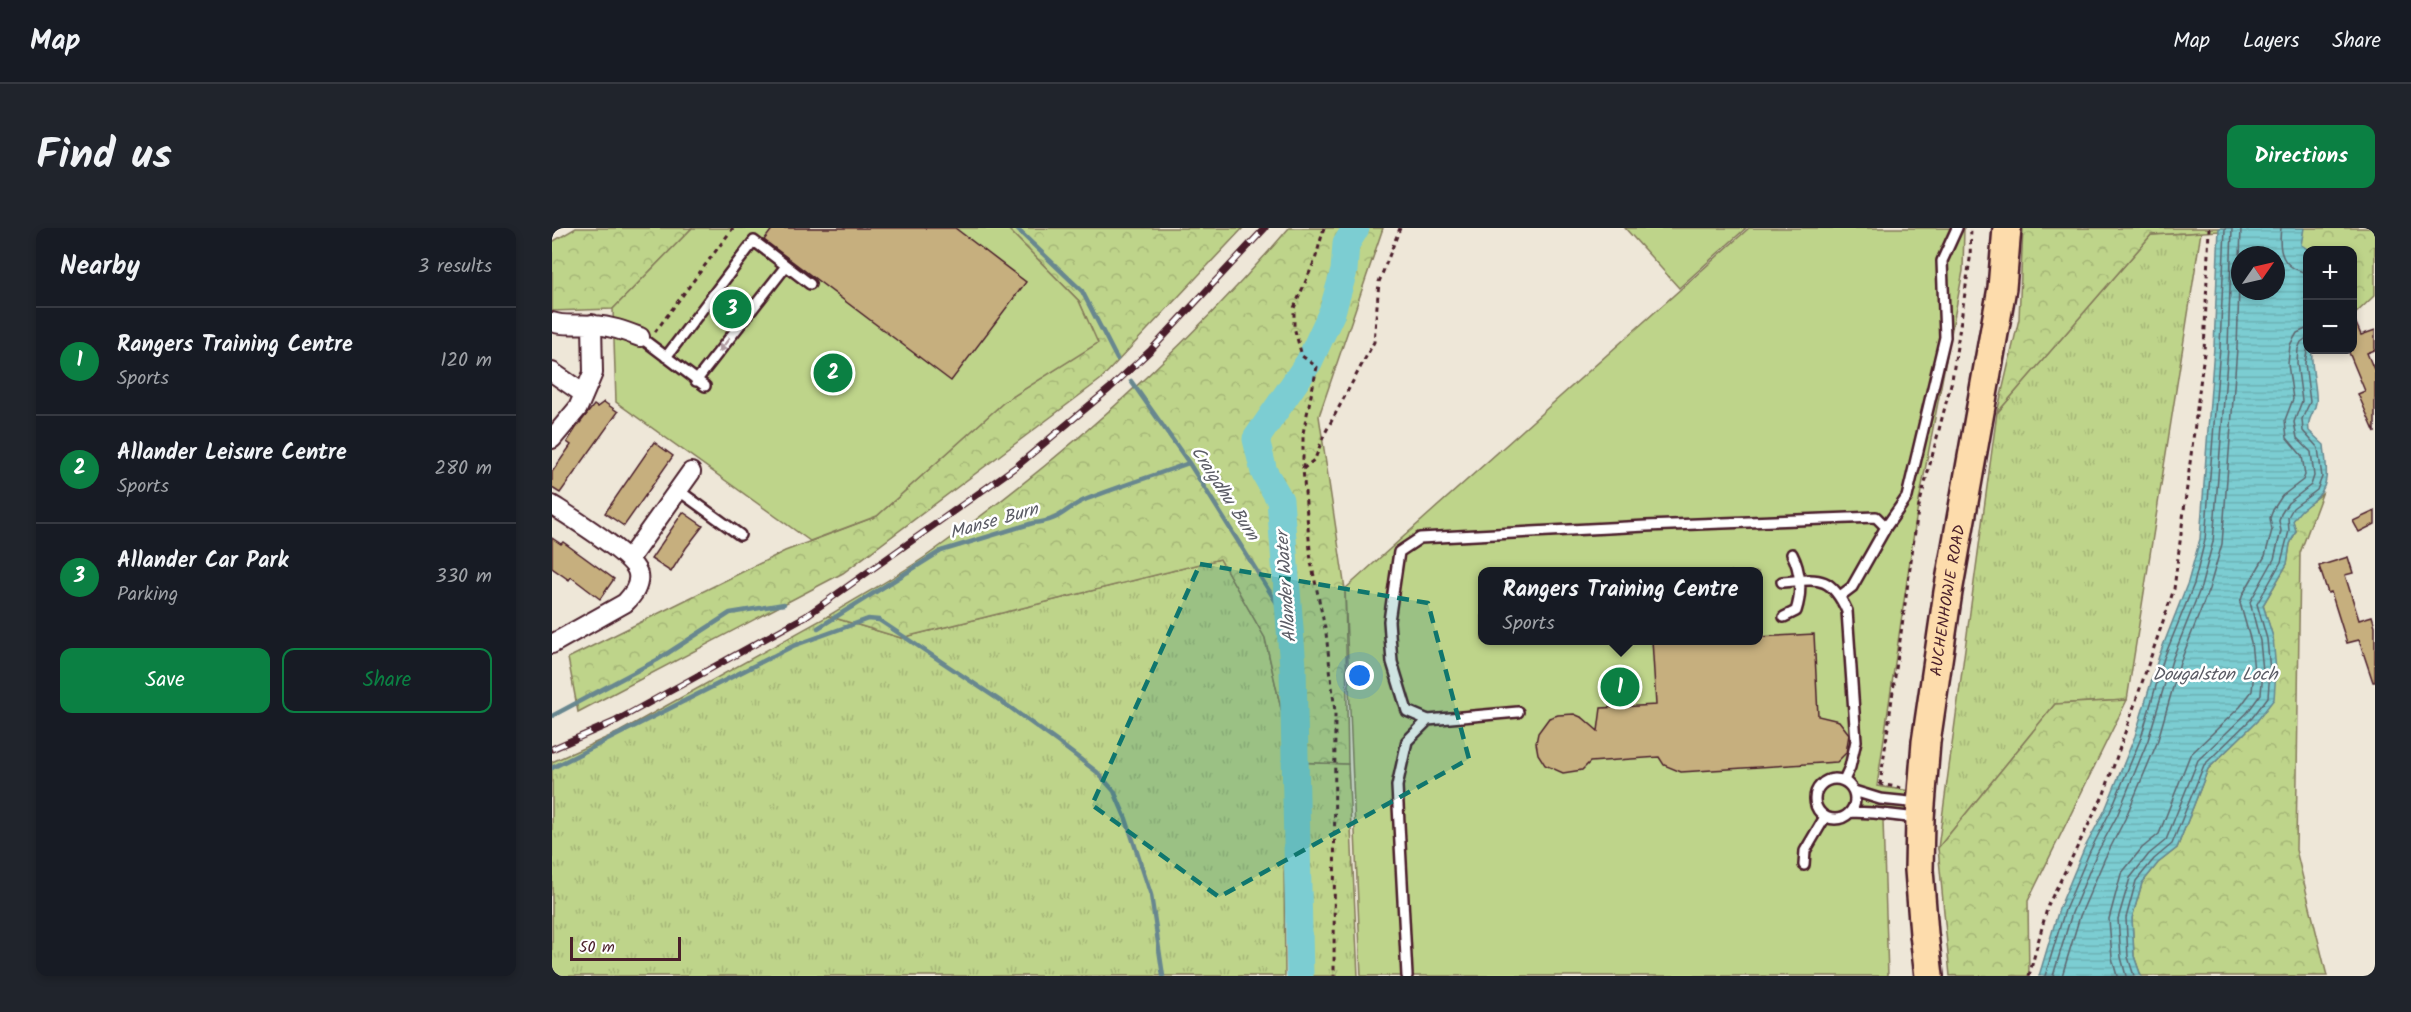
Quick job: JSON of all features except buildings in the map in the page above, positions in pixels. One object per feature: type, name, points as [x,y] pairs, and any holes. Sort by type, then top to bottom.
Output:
[{"type":"main road","name":"AUCHENHOWIE ROAD","points":[[1929,976],[1919,870],[1926,741],[1948,592],[2002,288],[2007,228]]},
{"type":"street","points":[[552,322],[558,325],[592,324],[617,328],[644,340]]},
{"type":"street","points":[[552,439],[578,408],[593,373],[592,324]]},
{"type":"street","points":[[552,372],[584,394]]},
{"type":"street","points":[[629,559],[691,472]]},
{"type":"street","points":[[552,505],[629,559],[638,574],[633,596],[625,603],[552,644]]},
{"type":"lane","points":[[1840,596],[1852,587],[1886,527],[1907,497],[1945,337],[1942,261],[1957,228]]},
{"type":"lane","points":[[666,357],[754,242],[810,284]]},
{"type":"lane","points":[[644,340],[700,384],[786,266]]},
{"type":"lane","points":[[678,490],[740,535]]},
{"type":"lane","points":[[1518,712],[1428,720],[1407,711],[1392,662],[1389,621],[1399,552],[1420,538],[1876,517],[1886,527]]},
{"type":"lane","points":[[1784,617],[1796,611],[1799,600],[1798,565],[1792,554]]},
{"type":"lane","points":[[1782,582],[1816,579],[1828,584],[1840,596],[1847,611],[1856,741],[1850,767],[1844,780]]},
{"type":"lane","points":[[1407,976],[1397,786],[1407,741],[1428,720]]},
{"type":"lane","points":[[1854,791],[1856,802],[1851,812],[1842,819],[1825,817],[1816,805],[1817,790],[1828,780],[1844,780],[1854,791],[1880,799],[1921,804]]},
{"type":"lane","points":[[1851,812],[1874,813],[1921,804]]},
{"type":"lane","points":[[1804,864],[1805,851],[1825,817]]},
{"type":"path","points":[[644,340],[733,228]]},
{"type":"path","points":[[1324,228],[1316,260],[1294,308],[1294,327],[1302,356],[1317,367],[1303,433],[1304,469],[1311,561],[1326,633],[1335,712],[1334,976]]},
{"type":"path","points":[[1304,469],[1315,459],[1324,435],[1374,342],[1379,282],[1400,228]]},
{"type":"path","points":[[1880,785],[1918,510],[1952,380],[1970,259],[1971,228]]},
{"type":"path","points":[[2030,976],[2048,904],[2104,794],[2174,589],[2204,353],[2209,228]]},
{"type":"path","points":[[1850,767],[1856,769],[1860,780],[1880,785],[1921,804]]},
{"type":"highlighted area","points":[[1200,564],[1428,603],[1469,759],[1219,897],[1092,805]]},
{"type":"green space","points":[[576,228],[692,228],[613,309],[552,311],[552,242]]},
{"type":"green space","points":[[692,228],[1007,228],[1079,301],[1098,343],[1004,402],[877,516],[810,541],[616,402],[613,309]]},
{"type":"green space","points":[[1007,228],[1243,228],[1100,380],[843,573],[578,712],[568,658],[785,551],[877,516],[1004,402],[1097,343],[1079,301]]},
{"type":"green space","points":[[1289,228],[1383,228],[1319,416],[1345,589],[1348,764],[1293,762],[1265,638],[1220,559],[901,638],[828,616],[925,557],[975,521],[1071,444],[1117,404],[1206,319]]},
{"type":"green space","points":[[1625,228],[1746,228],[1679,288]]},
{"type":"green space","points":[[1749,228],[1964,228],[1963,271],[1917,512],[1877,786],[1910,791],[1906,823],[1883,820],[1888,976],[1361,976],[1345,589]]},
{"type":"green space","points":[[2023,228],[2272,228],[2151,235],[1997,413],[2019,319]]},
{"type":"green space","points":[[2281,228],[2375,228],[2375,295],[2357,312],[2357,246],[2303,246],[2303,322]]},
{"type":"green space","points":[[2201,232],[2127,700],[2055,704],[1938,848],[1997,413],[2151,235]]},
{"type":"green space","points":[[2322,494],[2300,553],[2296,850],[2327,976],[2141,976],[2134,956],[2132,918],[2142,883],[2158,863],[2177,848],[2208,769],[2257,721],[2273,638],[2263,605],[2287,564],[2290,544],[2296,531],[2293,521],[2298,512]]},
{"type":"green space","points":[[1220,559],[1265,638],[1293,762],[1348,764],[1358,976],[1294,976],[1293,772],[1284,873],[1285,976],[552,976],[552,762],[619,732],[828,616],[901,638]]},
{"type":"green space","points":[[2127,700],[2028,901],[2029,976],[1950,976],[1938,848],[2055,704]]},
{"type":"water","name":"Dougalston Loch","points":[[2219,228],[2304,228],[2301,245],[2303,246],[2303,354],[2312,354],[2316,398],[2309,422],[2309,431],[2324,445],[2326,475],[2319,495],[2293,521],[2296,531],[2290,544],[2287,564],[2263,605],[2273,637],[2276,671],[2274,699],[2257,721],[2208,769],[2177,848],[2158,863],[2142,883],[2132,918],[2134,956],[2141,976],[2039,976],[2059,909],[2084,849],[2105,810],[2135,736],[2159,656],[2188,582],[2200,539],[2214,347]]},
{"type":"waterway","name":"Craigdhu Burn","points":[[1016,228],[1082,291],[1117,359]]},
{"type":"waterway","name":"Allander Water","points":[[1300,976],[1293,667],[1280,500],[1264,472],[1256,439],[1309,362],[1332,312],[1344,271],[1346,244],[1356,228]]},
{"type":"waterway","name":"Craigdhu Burn","points":[[1131,381],[1189,463],[1290,624]]},
{"type":"waterway","name":"Manse Burn","points":[[818,628],[941,551],[1050,520],[1087,499],[1189,463]]},
{"type":"waterway","name":"Manse Burn","points":[[552,716],[657,660],[730,613],[784,604]]},
{"type":"waterway","points":[[552,768],[793,646],[868,619],[879,620],[1059,743],[1097,772],[1114,791],[1126,819],[1151,895],[1163,976]]},
{"type":"railway","points":[[552,749],[614,722],[806,616],[1017,466],[1109,389],[1151,350],[1265,228]]},
{"type":"place","name":"Allander Car Park","points":[[732,309]]},
{"type":"place","name":"Allander Leisure Centre","points":[[833,373]]},
{"type":"place","name":"Rangers Training Centre","points":[[1620,687]]}]
